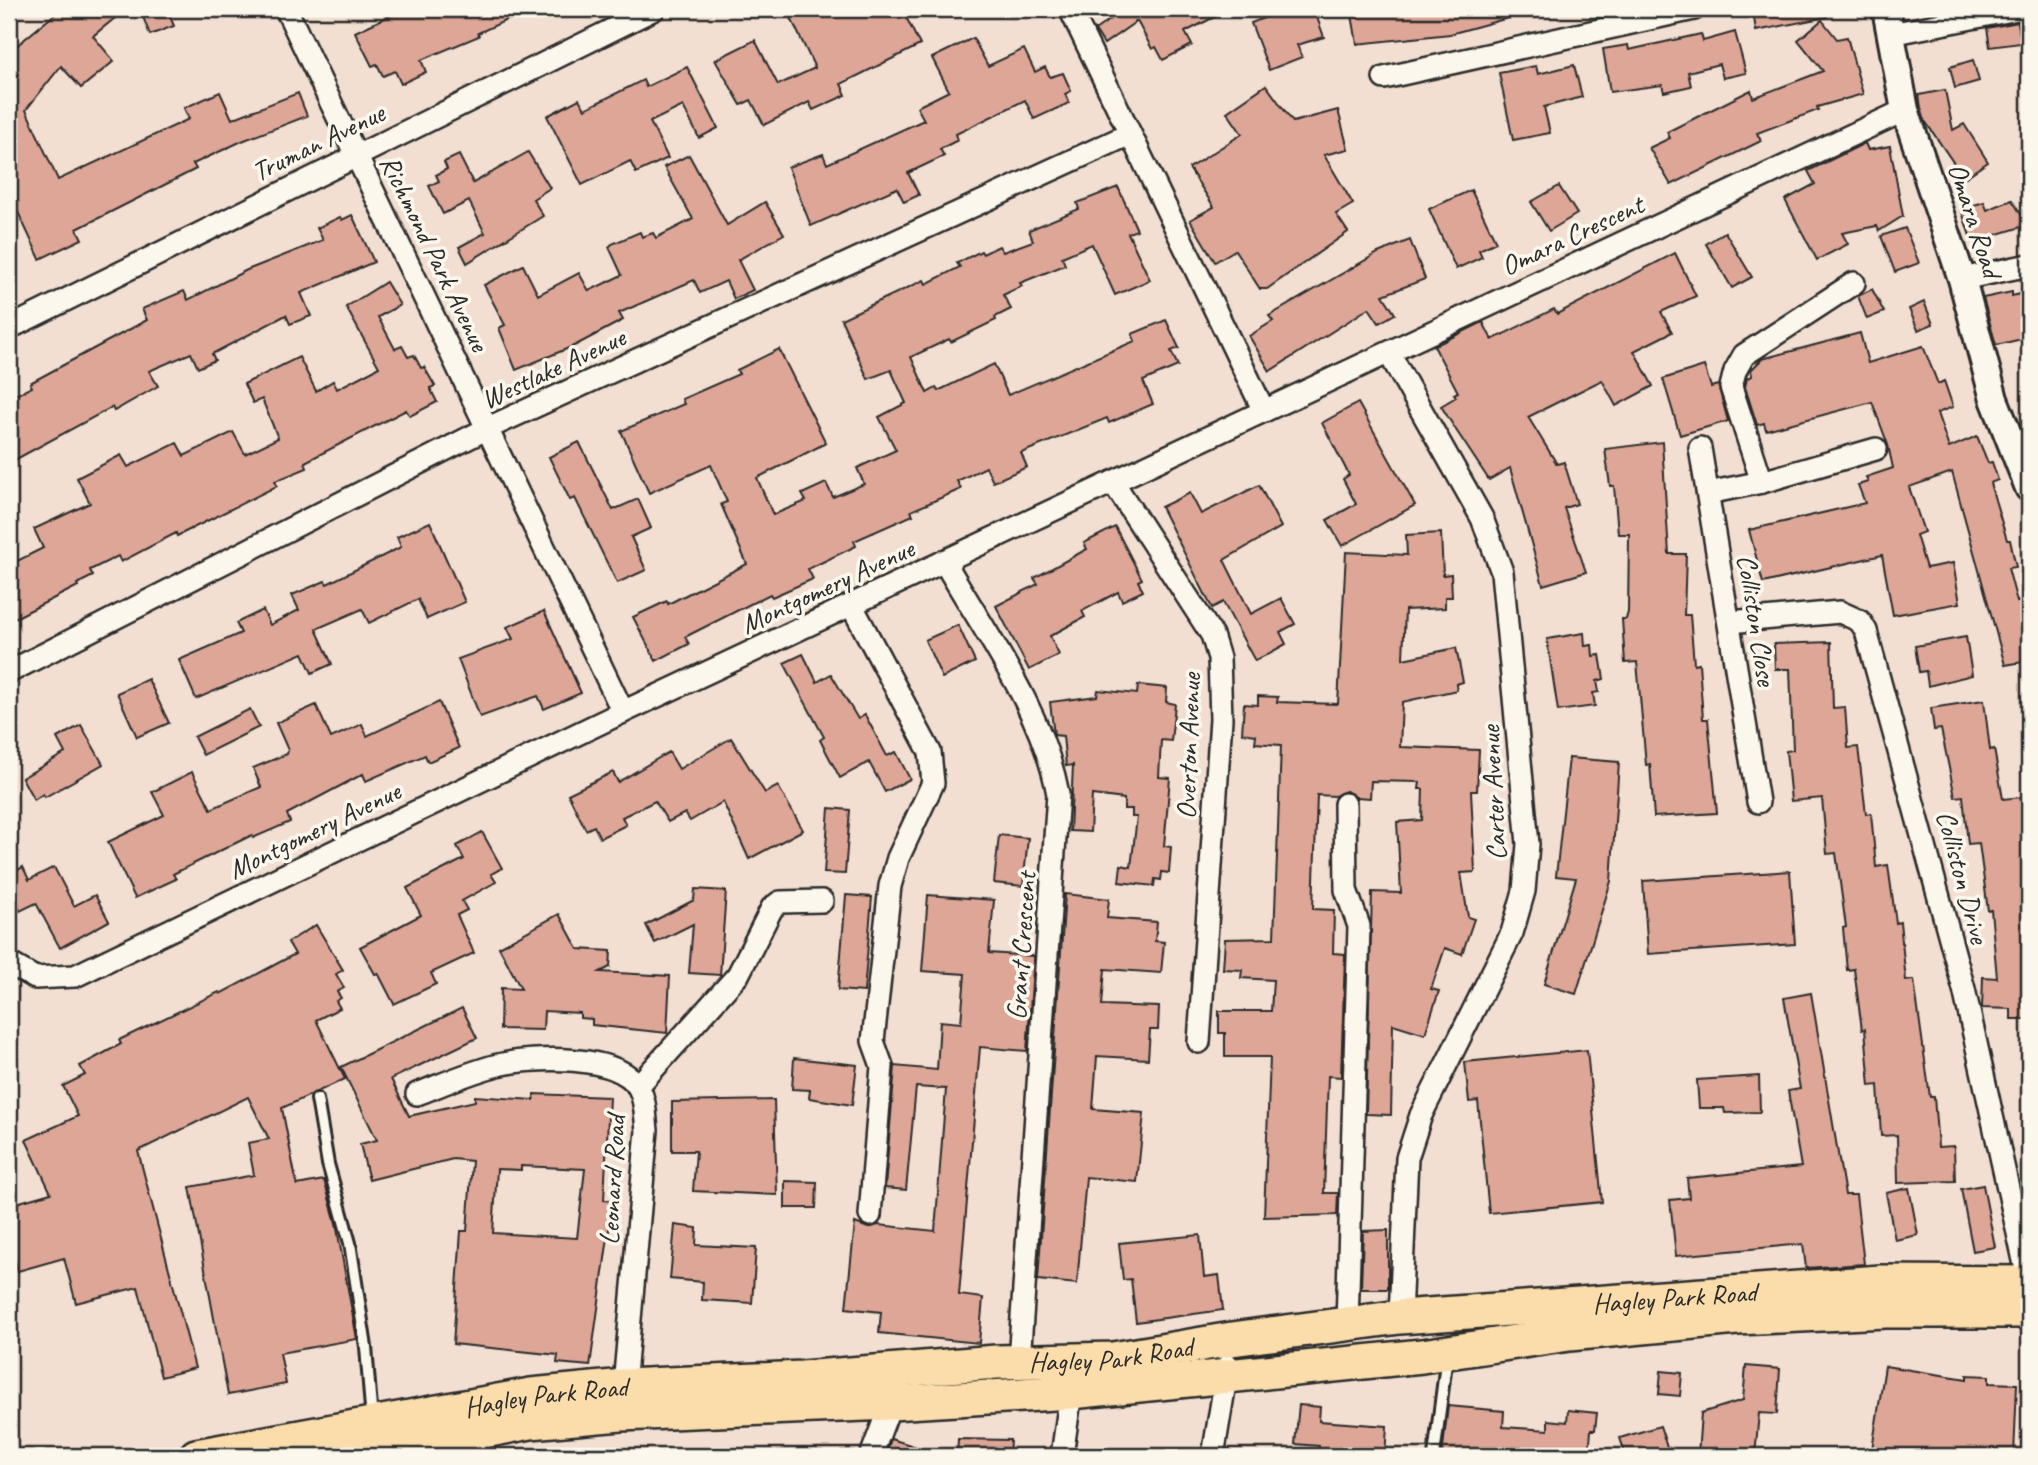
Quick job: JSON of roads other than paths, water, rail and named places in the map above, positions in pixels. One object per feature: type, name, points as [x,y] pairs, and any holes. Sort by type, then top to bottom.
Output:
[{"type":"main road","name":"Hagley Park Road","points":[[196,1456],[531,1395],[624,1386],[802,1378],[1019,1361],[1113,1359],[1232,1339],[1400,1317],[1881,1282],[2029,1283]]},
{"type":"main road","name":"Hagley Park Road","points":[[358,1456],[421,1450],[530,1422],[621,1413],[891,1403],[1071,1392],[1447,1352],[1569,1334],[1737,1318],[1886,1311],[2029,1311]]},
{"type":"street","name":"Richmond Park Avenue","points":[[286,9],[623,712]]},
{"type":"street","name":"Truman Avenue","points":[[9,328],[356,154],[654,9]]},
{"type":"street","points":[[1070,9],[1264,411]]},
{"type":"street","points":[[1384,78],[1694,9]]},
{"type":"street","points":[[1889,21],[2017,9]]},
{"type":"street","name":"Omara Road","points":[[1889,21],[1905,110],[1962,279],[1994,399],[2029,488]]},
{"type":"street","name":"Omara Crescent","points":[[1264,411],[1905,110]]},
{"type":"street","name":"Westlake Avenue","points":[[9,672],[488,429],[1130,134]]},
{"type":"street","points":[[1962,279],[2029,265]]},
{"type":"street","points":[[1762,482],[1731,387],[1735,371],[1744,355],[1854,283]]},
{"type":"street","name":"Carter Avenue","points":[[1389,352],[1482,518],[1502,572],[1528,844],[1524,891],[1512,933],[1421,1115],[1407,1158],[1400,1317]]},
{"type":"street","name":"Montgomery Avenue","points":[[9,962],[35,978],[75,976],[623,712],[1264,411]]},
{"type":"street","name":"Colliston Close","points":[[1700,447],[1758,802]]},
{"type":"street","points":[[1708,494],[1762,482],[1876,449]]},
{"type":"street","name":"Overton Avenue","points":[[1113,482],[1212,635],[1219,658],[1221,719],[1199,1042]]},
{"type":"street","name":"Grant Crescent","points":[[944,561],[1041,729],[1058,794],[1019,1361]]},
{"type":"street","points":[[852,606],[930,752],[934,767],[933,783],[898,858],[890,886],[873,1041],[882,1066],[870,1215]]},
{"type":"street","name":"Colliston Drive","points":[[1728,621],[1840,612],[1860,621],[1866,631],[1964,989],[2029,1283]]},
{"type":"street","points":[[1345,804],[1346,890],[1359,926],[1347,1324]]},
{"type":"street","points":[[638,1086],[738,975],[772,908],[780,902],[822,901]]},
{"type":"street","name":"Leonard Road","points":[[417,1094],[498,1065],[535,1061],[599,1063],[628,1075],[638,1086],[644,1101],[647,1130],[624,1386]]},
{"type":"street","points":[[1213,1456],[1232,1339]]},
{"type":"street","points":[[1062,1456],[1071,1392]]},
{"type":"street","points":[[872,1456],[891,1403]]},
{"type":"lane","points":[[317,1099],[328,1164],[351,1243],[366,1347],[372,1424]]},
{"type":"lane","points":[[1434,1456],[1447,1352]]}]
